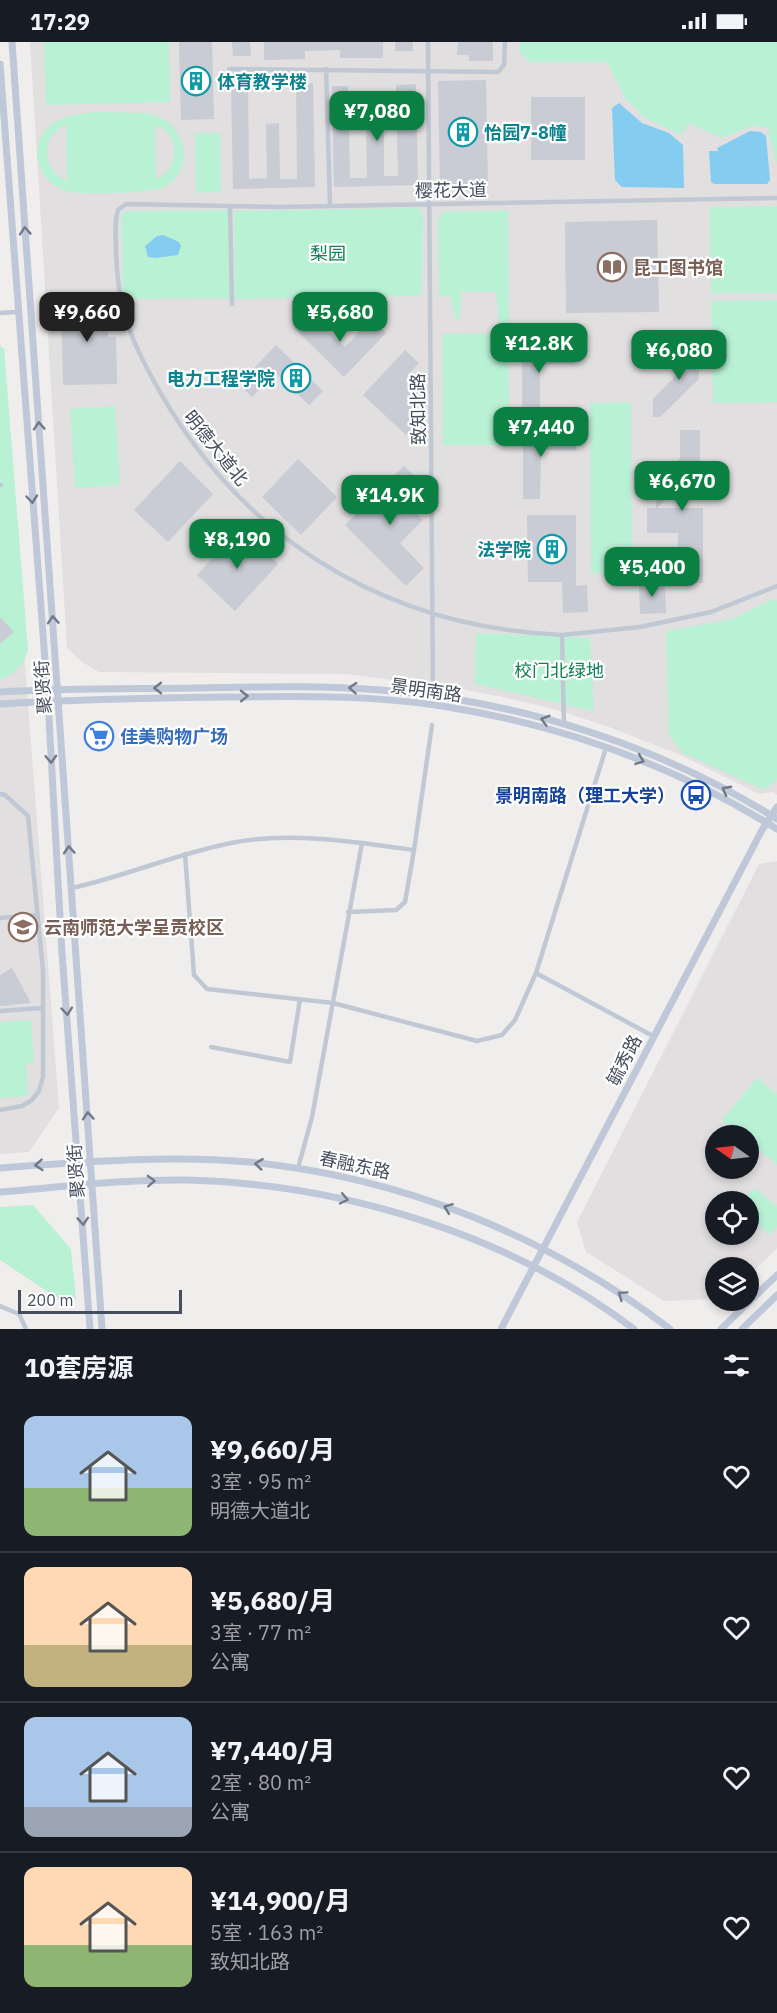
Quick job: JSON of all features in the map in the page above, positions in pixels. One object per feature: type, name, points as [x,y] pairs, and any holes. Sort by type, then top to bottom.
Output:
[{"type":"main road","name":"聚贤街","points":[[12,42],[102,1329]]},
{"type":"main road","name":"聚贤街","points":[[0,64],[48,700],[62,953],[90,1329]]},
{"type":"main road","name":"景明南路","points":[[0,692],[58,688],[330,687],[433,696],[496,707],[564,725],[656,756],[701,777],[774,817]]},
{"type":"main road","name":"景明南路","points":[[0,704],[48,700],[286,696],[370,698],[495,715],[606,748],[653,765],[697,785],[777,830]]},
{"type":"main road","name":"毓秀路","points":[[501,1329],[653,1036],[766,823],[774,817],[777,807]]},
{"type":"main road","name":"春融东路","points":[[0,1168],[91,1161],[161,1159],[226,1161],[298,1168],[388,1187],[487,1222],[543,1248],[610,1286],[670,1329]]},
{"type":"main road","name":"春融东路","points":[[0,1192],[185,1180],[245,1184],[344,1199],[442,1227],[533,1268],[571,1288],[634,1329]]},
{"type":"main road","points":[[721,1329],[777,1275]]},
{"type":"main road","points":[[742,1329],[777,1295]]},
{"type":"main road","points":[[731,1319],[731,1324],[735,1329]]},
{"type":"street","name":"致知北路","points":[[428,42],[432,705]]},
{"type":"street","points":[[229,69],[498,72],[504,65],[505,42]]},
{"type":"street","points":[[326,69],[330,206]]},
{"type":"street","name":"樱花大道","points":[[126,204],[330,206],[777,198]]},
{"type":"street","name":"明德大道北","points":[[126,204],[121,206],[116,215],[118,287],[123,313],[129,331],[166,405],[215,473],[240,499],[301,550],[361,585],[433,613],[487,626],[562,634],[640,627],[711,612],[777,586]]},
{"type":"street","points":[[230,206],[232,304]]},
{"type":"street","points":[[0,313],[17,312]]},
{"type":"street","points":[[562,634],[564,725]]},
{"type":"street","points":[[348,912],[396,910],[405,902],[432,724]]},
{"type":"street","points":[[184,854],[194,975],[207,989],[333,1003],[477,1041],[502,1035],[514,1020],[536,973],[606,748]]},
{"type":"street","points":[[0,794],[5,795],[28,816],[44,971],[43,1077],[39,1091],[32,1100],[22,1106],[0,1110]]},
{"type":"street","points":[[72,888],[109,879],[184,854],[233,842],[291,838],[362,843],[414,850]]},
{"type":"street","points":[[298,1168],[312,1117],[362,843]]},
{"type":"street","points":[[0,918],[38,915]]},
{"type":"street","points":[[536,973],[653,1036]]},
{"type":"street","points":[[212,1047],[290,1062],[300,999]]},
{"type":"street","points":[[0,1011],[42,1008]]},
{"type":"street","points":[[0,1306],[19,1314],[27,1329]]},
{"type":"shaded area","points":[[30,42],[777,42],[777,795],[773,792],[759,794],[685,757],[609,727],[557,710],[498,696],[450,687],[346,674],[99,672],[82,662],[67,648]]},
{"type":"shaded area","name":"云南师范大学呈贡校区","points":[[0,339],[59,1108],[29,1152],[0,1154]]},
{"type":"shaded area","points":[[777,861],[777,1248],[759,1266],[759,1257],[705,1257],[705,1299],[664,1301],[586,1252],[577,1222],[759,864]]},
{"type":"green space","points":[[44,42],[169,42],[170,102],[46,105]]},
{"type":"green space","points":[[520,42],[777,42],[777,166],[767,127],[752,126],[721,138],[689,123],[681,135],[645,118],[625,98],[607,62],[530,62],[519,52]]},
{"type":"green space","points":[[88,113],[146,113],[159,116],[169,123],[177,132],[182,143],[184,155],[182,166],[176,177],[166,186],[133,192],[66,191],[49,181],[40,168],[39,141],[49,126],[60,119]],"holes":[[[66,125],[67,181],[52,169],[47,153],[52,137]],[[155,125],[170,135],[174,151],[170,167],[156,179]]]},
{"type":"green space","points":[[195,133],[220,133],[221,192],[196,193]]},
{"type":"green space","points":[[777,206],[777,293],[711,293],[710,207]]},
{"type":"green space","name":"梨园","points":[[418,208],[423,216],[422,293],[417,296],[235,299],[234,211]]},
{"type":"green space","points":[[229,210],[230,298],[127,299],[123,294],[121,214],[125,211]]},
{"type":"green space","points":[[508,210],[509,324],[499,323],[496,292],[461,292],[460,317],[456,320],[450,296],[439,297],[438,218],[445,212]]},
{"type":"green space","points":[[777,300],[777,402],[713,403],[711,301]]},
{"type":"green space","points":[[508,333],[510,445],[443,445],[442,334]]},
{"type":"green space","points":[[0,347],[4,348],[28,650],[18,668],[0,680]]},
{"type":"green space","points":[[631,402],[632,573],[591,573],[590,403]]},
{"type":"green space","points":[[115,406],[120,485],[75,488],[70,409]]},
{"type":"green space","points":[[774,598],[777,601],[777,780],[764,790],[683,753],[669,735],[666,631],[733,619]]},
{"type":"green space","name":"校门北绿地","points":[[476,633],[590,638],[594,711],[475,684]]},
{"type":"green space","points":[[31,1020],[34,1063],[26,1063],[28,1096],[0,1098],[0,1022]]},
{"type":"green space","points":[[757,1078],[777,1094],[777,1165],[759,1150],[759,1125],[728,1125],[722,1120]]},
{"type":"green space","points":[[759,1192],[777,1207],[777,1227],[770,1235],[759,1226]]},
{"type":"green space","points":[[33,1205],[71,1249],[76,1299],[60,1300],[0,1260],[0,1207]]},
{"type":"water","points":[[619,103],[642,123],[669,133],[683,145],[684,188],[622,187],[615,180],[612,108]]},
{"type":"water","points":[[750,131],[761,132],[766,136],[770,180],[767,184],[714,184],[711,182],[709,151],[718,151],[717,148]]},
{"type":"water","points":[[163,235],[179,242],[181,246],[178,255],[148,257],[145,246],[157,236]]},
{"type":"building","name":"体育教学楼","points":[[179,42],[212,42],[214,119],[181,120]]},
{"type":"building","points":[[232,42],[250,42],[251,56],[233,56]]},
{"type":"building","points":[[264,42],[383,42],[383,58],[340,58],[340,50],[305,51],[305,59],[264,60]]},
{"type":"building","points":[[395,42],[413,42],[413,51],[395,51]]},
{"type":"building","points":[[458,42],[493,42],[493,61],[469,61],[469,55],[457,55]]},
{"type":"building","name":"怡园7-8幢","points":[[486,80],[488,184],[440,185],[438,81]]},
{"type":"building","points":[[296,83],[313,83],[315,187],[233,189],[231,85],[248,85],[249,179],[267,178],[266,124],[279,123],[280,179],[297,179]]},
{"type":"building","points":[[416,84],[418,185],[334,187],[332,86],[348,86],[350,178],[367,178],[366,123],[384,123],[384,176],[398,176],[396,85]]},
{"type":"building","points":[[531,97],[585,97],[585,160],[531,160]]},
{"type":"building","name":"昆工图书馆","points":[[657,220],[659,312],[566,313],[565,222]]},
{"type":"building","points":[[106,297],[108,337],[116,337],[117,384],[63,385],[61,299]]},
{"type":"building","points":[[309,312],[345,347],[371,319],[386,333],[344,377],[294,328]]},
{"type":"building","name":"电力工程学院","points":[[276,345],[323,391],[309,405],[276,373],[252,397],[239,384]]},
{"type":"building","points":[[698,345],[699,379],[660,417],[653,417],[653,399],[681,370],[680,346]]},
{"type":"building","points":[[522,346],[574,346],[574,364],[540,364],[540,419],[522,419]]},
{"type":"building","points":[[405,350],[419,363],[407,376],[426,396],[412,411],[421,419],[406,435],[363,395]]},
{"type":"building","points":[[680,430],[700,430],[700,464],[657,508],[703,508],[703,583],[678,583],[678,533],[647,533],[647,508],[656,508],[655,484],[680,458]]},
{"type":"building","points":[[523,434],[576,434],[576,450],[541,450],[540,499],[523,499]]},
{"type":"building","points":[[298,459],[337,497],[301,535],[262,497]]},
{"type":"building","points":[[180,461],[213,494],[168,542],[134,510]]},
{"type":"building","points":[[404,466],[419,481],[402,499],[423,520],[400,543],[424,568],[406,586],[345,525]]},
{"type":"building","name":"法学院","points":[[527,515],[576,515],[576,586],[587,585],[588,612],[563,613],[562,582],[528,582]]},
{"type":"building","points":[[239,529],[278,564],[235,611],[197,575]]},
{"type":"building","points":[[665,581],[666,613],[640,614],[639,582]]},
{"type":"building","points":[[0,617],[14,632],[0,644]]},
{"type":"building","points":[[12,968],[31,1003],[0,1006],[0,975]]},
{"type":"place","name":"体育教学楼","points":[[196,81]]},
{"type":"place","name":"怡园7-8幢","points":[[463,132]]},
{"type":"place","name":"昆工图书馆","points":[[612,267]]},
{"type":"place","name":"电力工程学院","points":[[296,378]]},
{"type":"place","name":"法学院","points":[[552,549]]},
{"type":"place","name":"佳美购物广场","points":[[99,736]]},
{"type":"place","name":"景明南路（理工大学）","points":[[696,795]]},
{"type":"place","name":"云南师范大学呈贡校区","points":[[23,927]]}]
